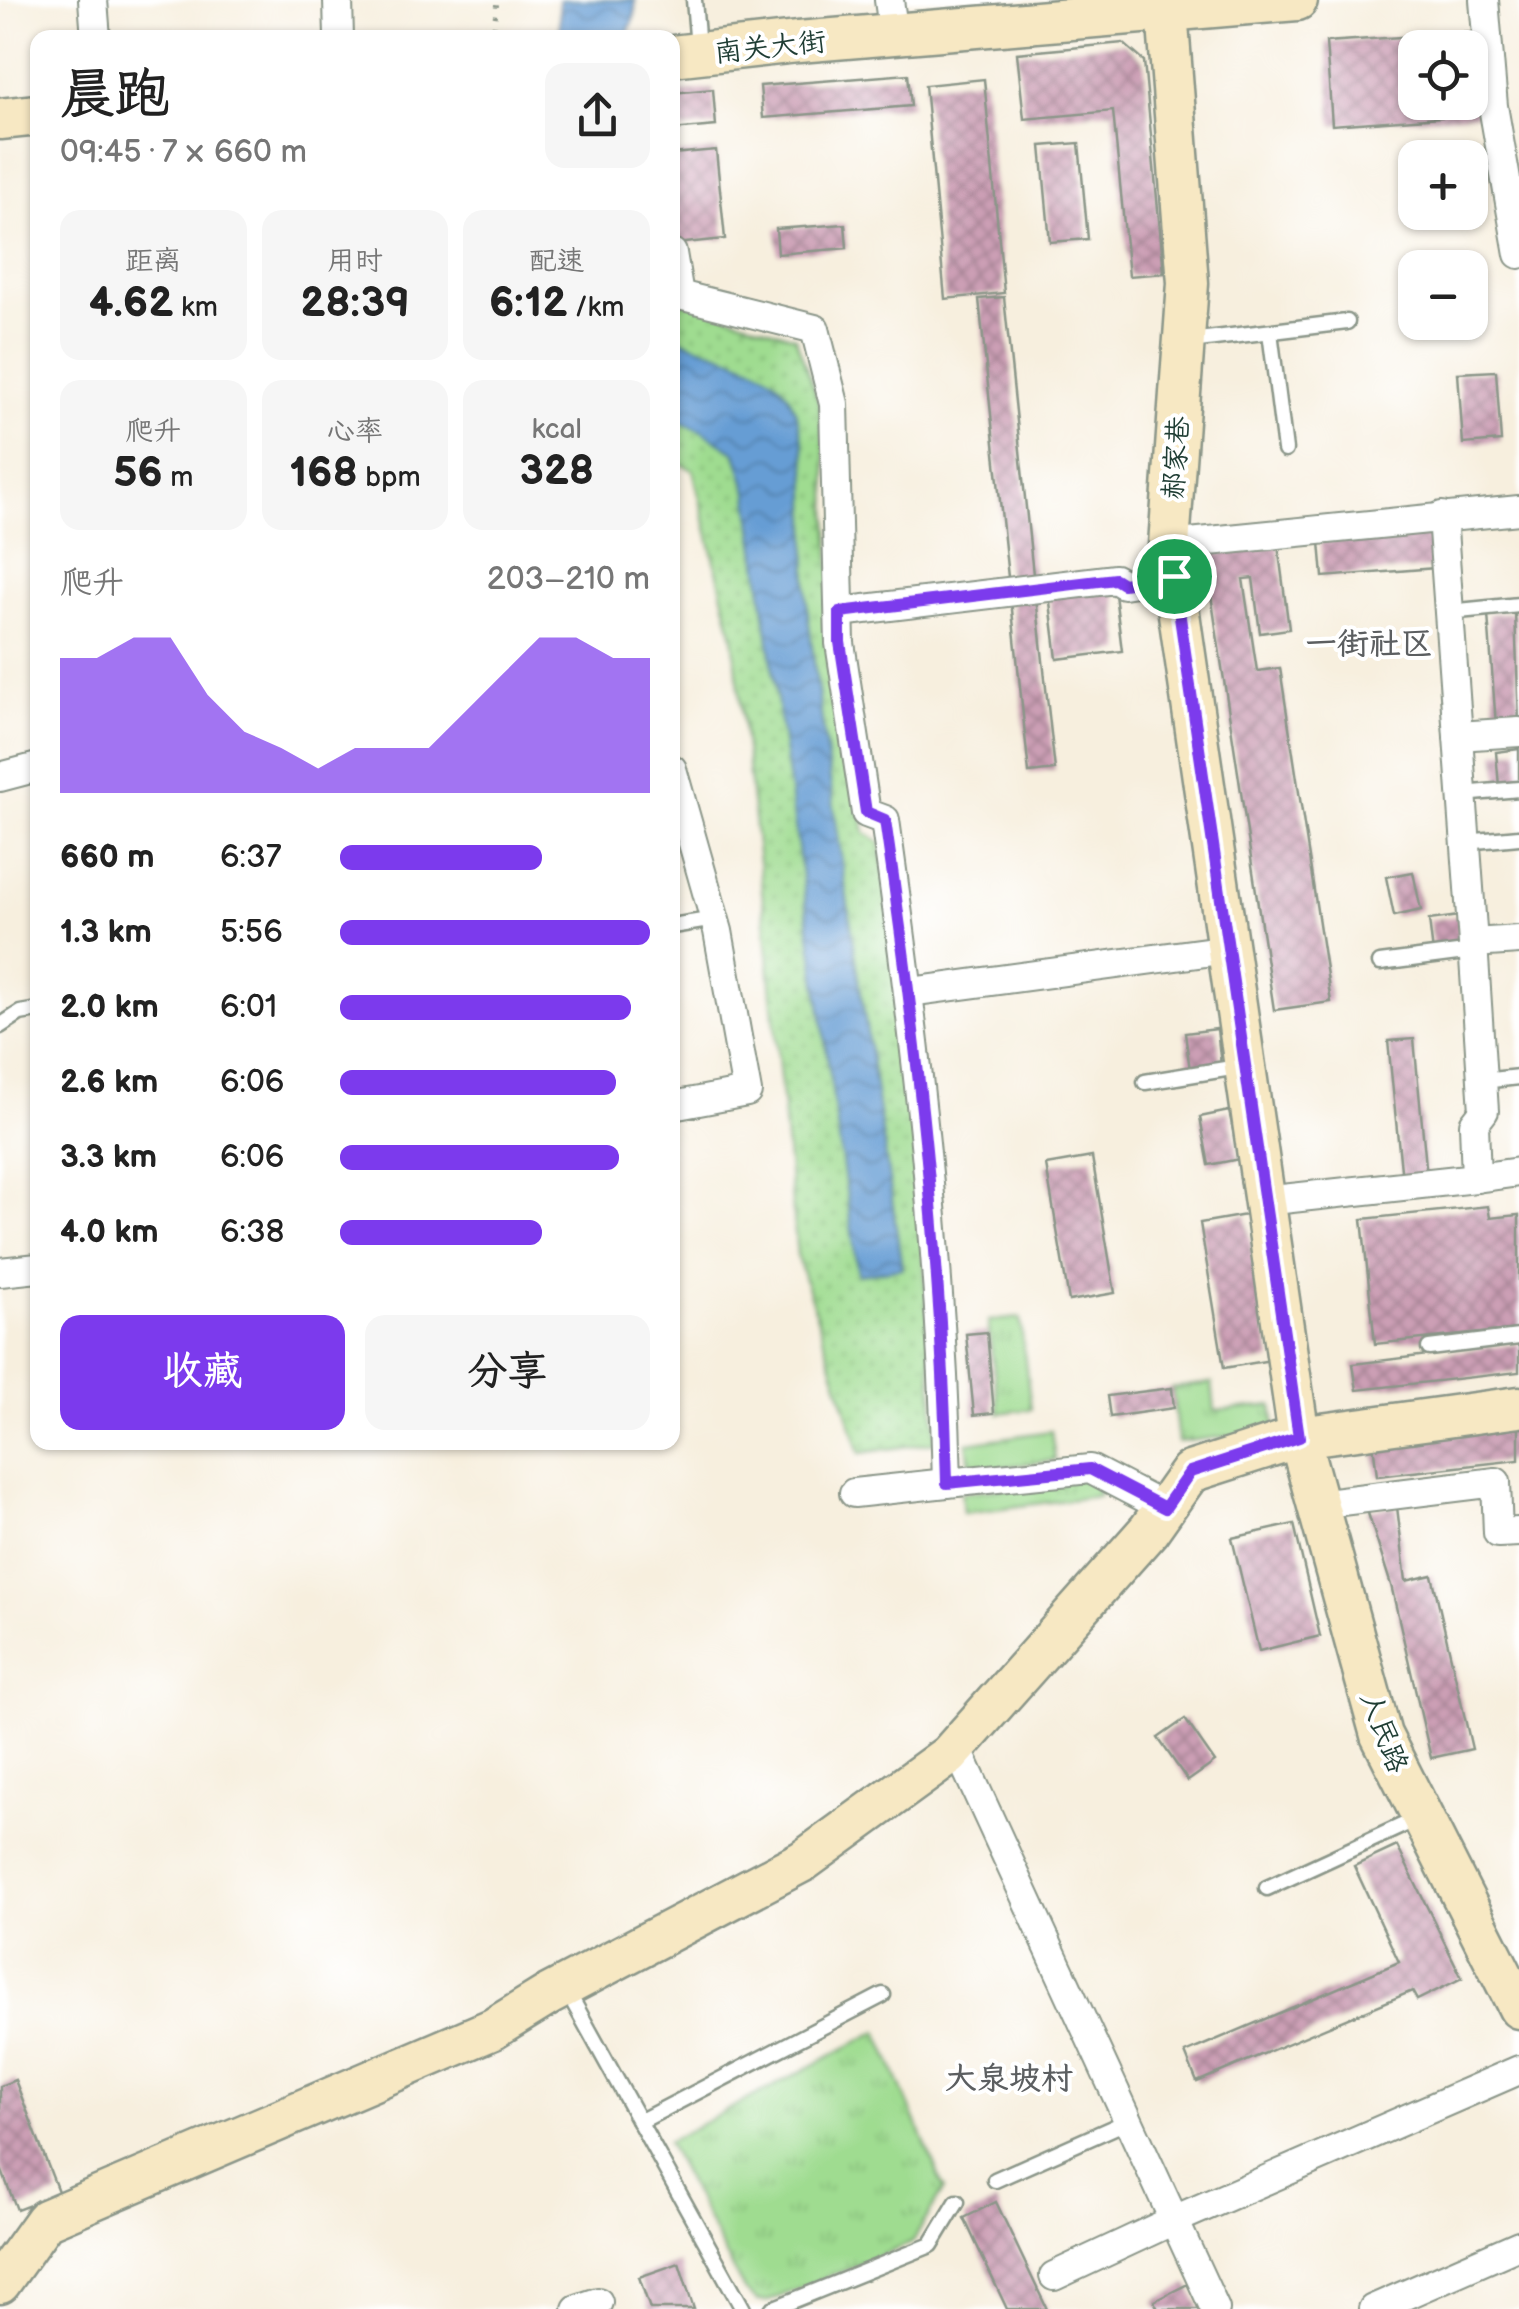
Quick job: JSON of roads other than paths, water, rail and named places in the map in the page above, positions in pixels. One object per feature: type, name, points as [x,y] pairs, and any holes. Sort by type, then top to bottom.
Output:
[{"type":"street","points":[[93,0],[95,30]]},
{"type":"street","points":[[338,0],[339,30]]},
{"type":"street","name":"南关大街","points":[[686,55],[798,42],[892,18],[1298,0]]},
{"type":"street","points":[[1484,0],[1493,106],[1519,254]]},
{"type":"street","name":"郝家巷","points":[[1166,6],[1188,283],[1171,560],[1299,1437]]},
{"type":"street","points":[[0,118],[30,116]]},
{"type":"street","points":[[680,295],[815,329],[834,404],[840,642],[866,812],[885,820],[910,992],[944,1357],[947,1483]]},
{"type":"street","points":[[840,612],[1115,579],[1123,584],[1171,560],[1442,516],[1519,510]]},
{"type":"street","points":[[1442,516],[1484,1111],[1474,1124],[1476,1178]]},
{"type":"street","points":[[1458,736],[1519,732]]},
{"type":"street","points":[[0,776],[30,769]]},
{"type":"street","points":[[680,797],[715,919],[746,1092],[680,1104]]},
{"type":"street","points":[[1473,947],[1519,940]]},
{"type":"street","points":[[910,992],[1228,949]]},
{"type":"street","points":[[1264,1202],[1519,1172]]},
{"type":"street","points":[[0,1272],[30,1269]]},
{"type":"street","points":[[0,2283],[45,2220],[493,2029],[565,1986],[803,1861],[956,1746],[1149,1530],[1190,1472],[1299,1437],[1519,1407]]},
{"type":"street","name":"人民路","points":[[1299,1437],[1380,1735],[1519,2008]]},
{"type":"street","points":[[854,1493],[1090,1469],[1165,1508]]},
{"type":"street","points":[[1317,1504],[1496,1482],[1498,1533],[1519,1532]]},
{"type":"street","points":[[956,1746],[1215,2309]]},
{"type":"street","points":[[1054,2276],[1519,2070]]},
{"type":"street","points":[[1373,2309],[1519,2245]]},
{"type":"lane","points":[[686,55],[694,0]]},
{"type":"lane","points":[[1184,342],[1347,322]]},
{"type":"lane","points":[[1270,332],[1285,450]]},
{"type":"lane","points":[[1449,612],[1519,605]]},
{"type":"lane","points":[[1462,794],[1519,789]]},
{"type":"lane","points":[[1465,842],[1519,837]]},
{"type":"lane","points":[[680,925],[715,919]]},
{"type":"lane","points":[[1380,963],[1473,947]]},
{"type":"lane","points":[[0,1026],[30,1011]]},
{"type":"lane","points":[[1146,1082],[1245,1066]]},
{"type":"lane","points":[[1482,1081],[1519,1077]]},
{"type":"lane","points":[[1429,1348],[1519,1337]]},
{"type":"lane","points":[[1267,1888],[1422,1817]]},
{"type":"lane","points":[[565,1986],[742,2309]]},
{"type":"lane","points":[[639,2122],[883,1995]]},
{"type":"lane","points":[[995,2180],[1128,2121]]},
{"type":"lane","points":[[777,2308],[932,2245],[957,2202]]},
{"type":"water","points":[[559,0],[635,0],[629,30],[560,30]]},
{"type":"water","points":[[680,338],[764,372],[786,392],[797,415],[806,472],[809,623],[902,1268],[858,1275],[748,492],[736,453],[680,422]]},
{"type":"district","name":"一街社区","points":[[1369,643]]},
{"type":"district","name":"大泉坡村","points":[[1009,2078]]}]
